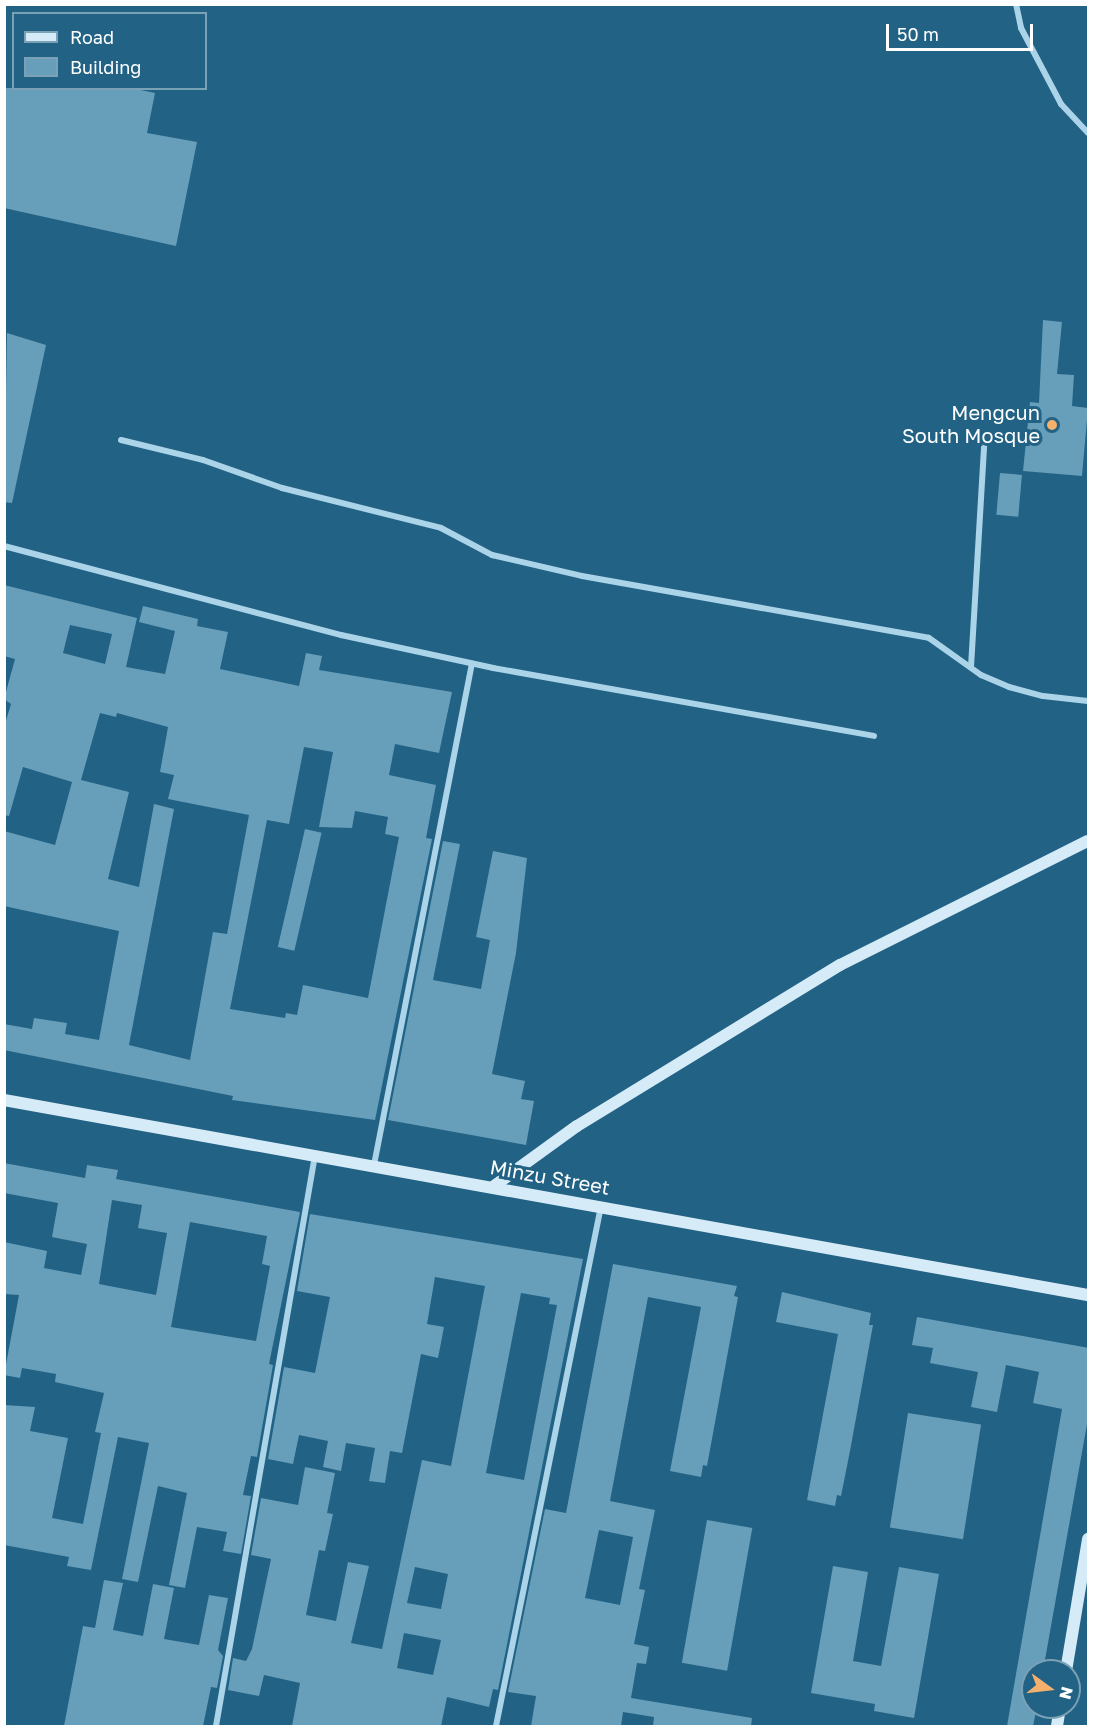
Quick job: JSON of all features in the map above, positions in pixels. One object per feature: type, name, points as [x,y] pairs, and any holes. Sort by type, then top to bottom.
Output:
[{"type":"main road","points":[[494,1186],[577,1126],[840,965],[1088,842]]},
{"type":"main road","name":"Minzu Street","points":[[4,1100],[494,1186],[1089,1295]]},
{"type":"main road","points":[[1068,1659],[1089,1539]]},
{"type":"street","points":[[1016,4],[1021,28],[1061,104],[1089,133]]},
{"type":"street","points":[[121,440],[203,460],[282,488],[441,528],[492,555],[582,576],[929,638],[971,667],[1009,687],[1043,696],[1089,701]]},
{"type":"street","points":[[971,667],[984,445]]},
{"type":"street","points":[[4,546],[341,635],[472,663],[874,736]]},
{"type":"street","points":[[374,1165],[472,663]]},
{"type":"street","points":[[1088,842],[1089,831]]},
{"type":"street","points":[[216,1726],[315,1155]]},
{"type":"street","points":[[496,1726],[601,1206]]},
{"type":"building","points":[[4,88],[12,88],[12,90],[141,90],[155,93],[147,133],[197,142],[176,246],[4,208]]},
{"type":"building","points":[[1043,320],[1062,322],[1057,374],[1074,375],[1072,406],[1088,408],[1082,476],[1023,471],[1030,402],[1039,403]]},
{"type":"building","points":[[7,333],[46,345],[12,503],[4,502]]},
{"type":"building","points":[[1000,473],[1022,475],[1018,517],[996,515]]},
{"type":"building","points":[[4,585],[137,618],[126,667],[165,674],[175,631],[139,622],[143,606],[198,619],[197,626],[228,632],[220,669],[299,686],[306,653],[322,656],[319,670],[452,692],[439,753],[395,744],[389,775],[436,785],[426,838],[432,839],[375,1120],[232,1100],[233,1096],[4,1050],[4,1024],[32,1029],[34,1018],[67,1023],[65,1034],[99,1040],[119,931],[4,906],[4,831],[55,845],[72,782],[23,767],[9,816],[4,815],[4,727],[11,704],[4,699],[15,659],[4,656]],"holes":[[[70,625],[112,634],[105,664],[63,653]],[[100,713],[116,717],[117,713],[168,727],[160,772],[174,775],[168,799],[249,815],[227,934],[213,932],[190,1060],[129,1045],[174,809],[154,804],[139,887],[108,879],[129,792],[81,780]],[[304,747],[333,752],[319,827],[352,828],[355,811],[388,817],[385,834],[399,837],[368,998],[303,985],[297,1015],[286,1013],[285,1018],[230,1009],[267,820],[289,824]]]},
{"type":"building","points":[[305,829],[322,833],[294,951],[278,947]]},
{"type":"building","points":[[443,841],[460,844],[433,980],[481,989],[490,940],[476,937],[493,851],[527,858],[516,953],[492,1074],[525,1081],[521,1099],[534,1101],[526,1145],[388,1120]]},
{"type":"building","points":[[4,1163],[85,1178],[87,1165],[118,1170],[116,1179],[300,1212],[269,1364],[273,1365],[257,1457],[251,1456],[243,1495],[251,1496],[241,1554],[223,1551],[227,1532],[197,1527],[185,1588],[169,1585],[187,1493],[158,1486],[138,1582],[122,1579],[149,1443],[118,1437],[91,1570],[67,1566],[69,1557],[4,1545],[4,1405],[35,1407],[30,1431],[68,1438],[52,1518],[83,1524],[101,1433],[95,1432],[104,1393],[55,1382],[56,1374],[22,1368],[20,1378],[4,1375],[19,1295],[4,1294],[4,1242],[47,1251],[44,1268],[81,1275],[87,1244],[52,1237],[58,1203],[4,1193]],"holes":[[[112,1200],[142,1205],[138,1228],[167,1233],[156,1295],[99,1284]],[[190,1222],[267,1236],[262,1264],[270,1266],[256,1341],[171,1327]]]},
{"type":"building","points":[[310,1214],[583,1259],[498,1690],[493,1689],[489,1707],[447,1697],[441,1726],[292,1726],[300,1683],[264,1675],[259,1696],[228,1690],[233,1658],[246,1661],[252,1649],[271,1559],[251,1555],[261,1498],[298,1505],[305,1467],[335,1473],[327,1513],[333,1514],[325,1551],[319,1550],[306,1615],[336,1621],[348,1562],[369,1566],[351,1643],[382,1649],[422,1460],[451,1466],[485,1286],[435,1277],[427,1324],[444,1327],[438,1358],[421,1354],[402,1453],[390,1451],[385,1483],[369,1481],[375,1448],[346,1443],[341,1471],[323,1467],[328,1441],[299,1435],[293,1464],[268,1459],[284,1367],[315,1373],[330,1297],[297,1291]],"holes":[[[521,1293],[550,1298],[549,1304],[557,1305],[524,1480],[486,1473]],[[415,1567],[448,1574],[441,1609],[407,1603]],[[404,1633],[441,1640],[433,1675],[397,1668]]]},
{"type":"building","points":[[613,1264],[737,1286],[734,1296],[738,1297],[707,1466],[703,1465],[701,1477],[670,1471],[701,1307],[648,1297],[610,1501],[655,1510],[639,1589],[645,1590],[634,1644],[649,1647],[646,1664],[637,1663],[631,1698],[752,1718],[751,1726],[653,1726],[654,1717],[623,1712],[621,1726],[531,1726],[536,1696],[508,1692],[545,1509],[566,1513]],"holes":[[[599,1530],[633,1537],[620,1605],[585,1598]]]},
{"type":"building","points":[[782,1292],[871,1313],[869,1325],[873,1325],[850,1451],[841,1496],[837,1495],[835,1506],[807,1500],[838,1334],[776,1322]]},
{"type":"building","points":[[917,1317],[1089,1348],[1089,1413],[1045,1659],[1021,1659],[1021,1719],[1034,1719],[1033,1726],[1007,1726],[1062,1409],[1033,1403],[1039,1372],[1006,1365],[997,1412],[971,1407],[978,1372],[930,1363],[933,1348],[912,1345]]},
{"type":"building","points":[[908,1413],[981,1425],[963,1539],[890,1528]]},
{"type":"building","points":[[707,1520],[752,1528],[727,1671],[682,1663]]},
{"type":"building","points":[[833,1566],[868,1572],[853,1661],[881,1666],[899,1567],[939,1574],[914,1718],[874,1711],[875,1704],[811,1693]]},
{"type":"building","points":[[104,1580],[123,1583],[113,1630],[143,1636],[153,1584],[174,1588],[164,1639],[199,1645],[209,1595],[228,1598],[218,1650],[223,1656],[217,1688],[211,1687],[203,1726],[64,1726],[83,1626],[95,1628]]},
{"type":"place","name":"Mengcun South Mosque","points":[[1052,425]]}]
